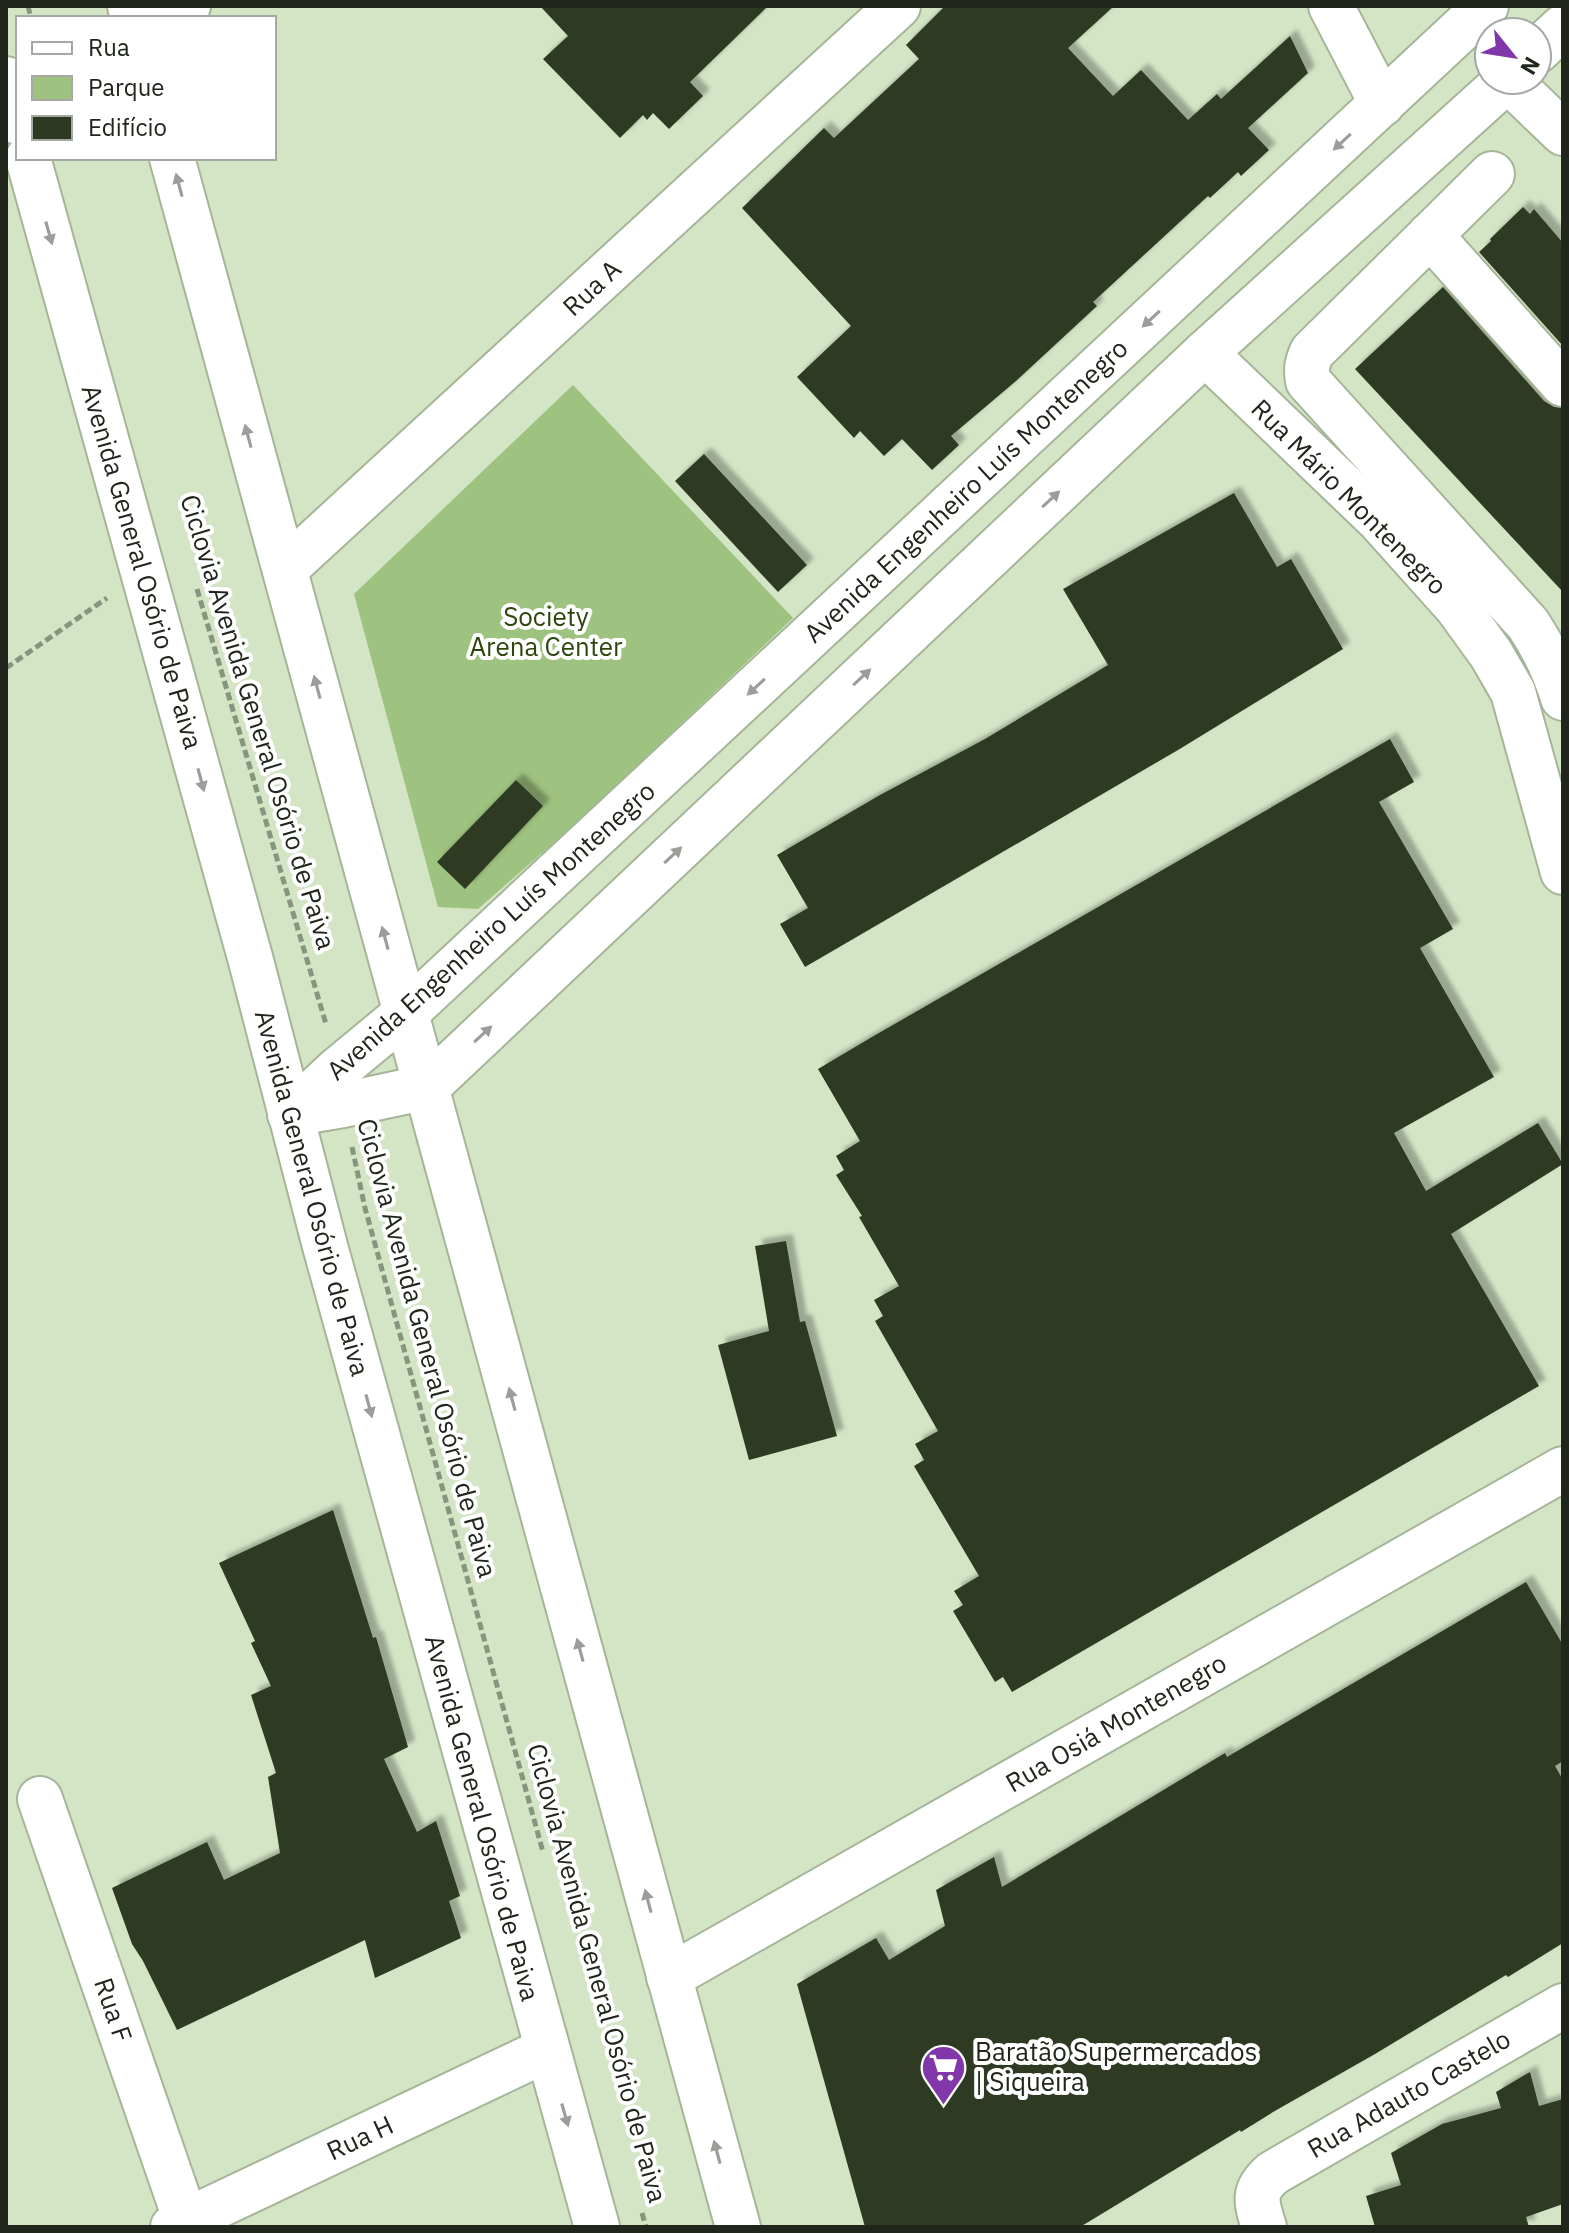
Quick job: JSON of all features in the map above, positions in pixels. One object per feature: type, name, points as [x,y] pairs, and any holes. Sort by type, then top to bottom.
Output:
[{"type":"street","name":"Rua A","points":[[285,569],[898,6]]},
{"type":"street","points":[[1331,6],[1382,104]]},
{"type":"street","name":"Avenida Engenheiro Luís Montenegro","points":[[290,1114],[340,1088],[406,1013],[1382,104],[1473,37]]},
{"type":"street","points":[[6,79],[16,115]]},
{"type":"street","points":[[427,1087],[1205,353],[1489,96]]},
{"type":"street","points":[[1524,96],[1563,133]]},
{"type":"street","name":"Avenida General Osório de Paiva","points":[[29,160],[597,2227]]},
{"type":"street","points":[[173,160],[738,2227]]},
{"type":"street","points":[[1492,174],[1312,352],[1307,364],[1308,381],[1528,624],[1554,647],[1557,678],[1563,698]]},
{"type":"street","points":[[1430,235],[1563,384]]},
{"type":"street","name":"Rua Mário Montenegro","points":[[1205,353],[1380,521],[1457,607],[1491,654],[1513,692],[1563,872]]},
{"type":"street","name":"Avenida Engenheiro Luís Montenegro","points":[[340,1088],[427,1087]]},
{"type":"street","name":"Rua Osiá Montenegro","points":[[669,1977],[1563,1469]]},
{"type":"street","name":"Rua F","points":[[40,1799],[179,2224]]},
{"type":"street","name":"Rua Adauto Castelo","points":[[1262,2207],[1273,2173],[1563,2006]]},
{"type":"street","name":"Rua H","points":[[179,2224],[546,2050]]},
{"type":"path","points":[[6,668],[144,573]]},
{"type":"path","name":"Ciclovia Avenida General Osório de Paiva","points":[[194,578],[323,1006],[365,1208],[545,1861]]},
{"type":"path","name":"Ciclovia Avenida General Osório de Paiva","points":[[642,2212],[646,2227]]},
{"type":"green space","name":"Society Arena Center","points":[[573,385],[793,618],[573,826],[478,909],[438,907],[354,594]]},
{"type":"building","points":[[540,6],[768,6],[690,82],[703,96],[669,129],[653,113],[647,120],[643,115],[620,138],[543,59],[568,36]]},
{"type":"building","points":[[945,6],[1114,6],[1068,48],[1113,96],[1141,70],[1188,120],[1217,94],[1221,99],[1290,36],[1308,73],[1248,128],[1269,150],[1241,176],[1238,172],[1210,198],[1208,196],[1093,302],[1097,306],[951,436],[959,445],[932,470],[902,439],[884,456],[860,431],[854,438],[797,377],[851,326],[742,208],[824,128],[834,138],[919,59],[906,45]]},
{"type":"building","points":[[1523,207],[1530,214],[1534,209],[1563,243],[1563,346],[1479,252]]},
{"type":"building","points":[[1443,287],[1544,401],[1563,408],[1563,592],[1355,369]]},
{"type":"building","points":[[704,454],[807,565],[778,592],[675,481]]},
{"type":"building","points":[[1234,493],[1277,567],[1291,559],[1343,649],[1178,750],[805,967],[780,924],[808,908],[777,855],[985,739],[1108,665],[1063,589]]},
{"type":"building","points":[[1390,739],[1414,782],[1379,802],[1453,929],[1420,948],[1494,1077],[1394,1133],[1426,1191],[1538,1123],[1563,1164],[1451,1234],[1539,1386],[1012,1692],[1003,1677],[995,1682],[953,1611],[963,1605],[954,1591],[979,1576],[914,1466],[924,1460],[915,1444],[938,1431],[875,1321],[883,1316],[874,1300],[899,1286],[836,1175],[844,1170],[836,1156],[860,1141],[818,1069]]},
{"type":"building","points":[[516,780],[543,806],[465,889],[437,862]]},
{"type":"building","points":[[786,1241],[800,1322],[805,1321],[837,1436],[749,1460],[718,1345],[769,1331],[755,1246]]},
{"type":"building","points":[[333,1510],[373,1638],[376,1637],[408,1747],[384,1759],[417,1832],[436,1821],[460,1896],[449,1901],[461,1938],[375,1978],[365,1940],[177,2030],[132,1944],[112,1888],[207,1842],[224,1880],[280,1853],[268,1777],[276,1773],[251,1695],[271,1686],[251,1643],[255,1641],[219,1563]]},
{"type":"building","points":[[1526,1582],[1563,1645],[1563,1761],[1555,1766],[1563,1780],[1563,1943],[1240,2130],[1080,2227],[865,2227],[797,1984],[876,1938],[889,1960],[945,1926],[936,1890],[994,1857],[1002,1887],[1225,1753],[1227,1757]]},
{"type":"building","points":[[1530,2072],[1539,2106],[1563,2099],[1563,2204],[1526,2217],[1529,2227],[1375,2227],[1366,2196],[1401,2185],[1391,2153],[1442,2124],[1501,2108],[1496,2092]]},
{"type":"place","name":"Baratão Supermercados | Siqueira","points":[[944,2106]]}]
